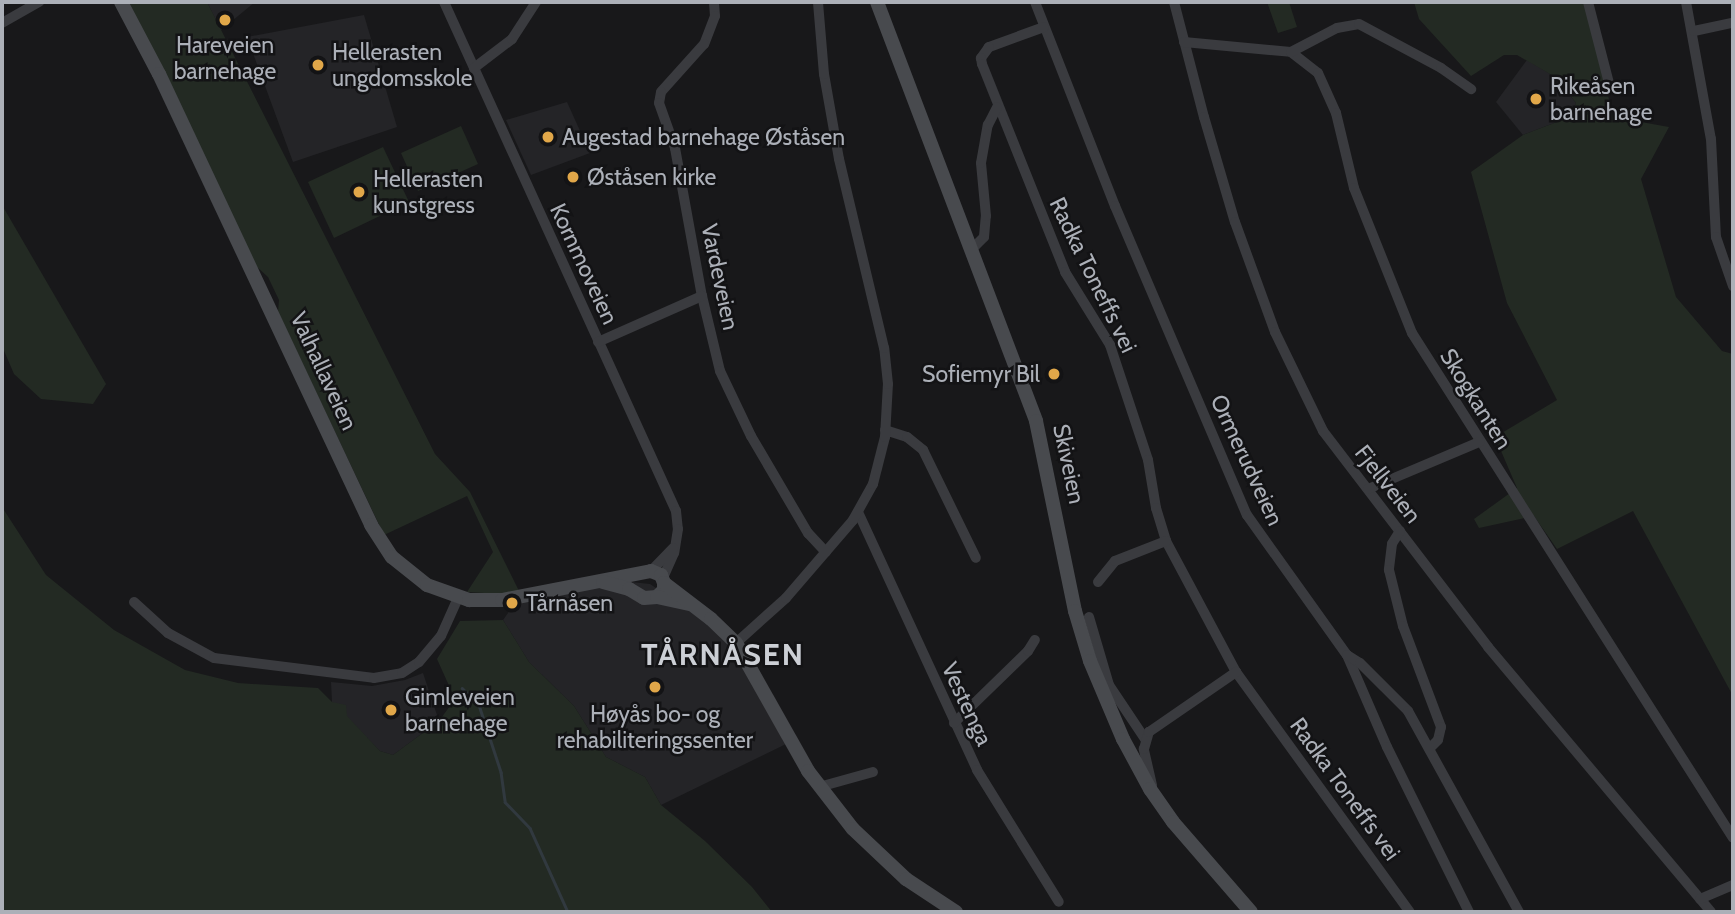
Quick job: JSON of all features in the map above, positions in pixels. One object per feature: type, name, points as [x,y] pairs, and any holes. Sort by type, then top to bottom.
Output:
[{"type":"street","points":[[2,23],[39,2]]},
{"type":"street","name":"Valhallaveien","points":[[121,2],[159,74],[377,537],[392,557],[414,576],[458,598],[502,600],[601,581],[655,576]]},
{"type":"street","name":"Kornmoveien","points":[[444,2],[676,511],[676,544],[655,576]]},
{"type":"street","points":[[474,68],[490,60],[512,39],[536,2]]},
{"type":"street","name":"Vardeveien","points":[[714,2],[715,16],[704,44],[659,98],[675,148],[702,296],[720,371],[730,394],[808,533],[826,552]]},
{"type":"street","points":[[736,643],[775,610],[858,512],[873,484],[885,430],[887,384],[884,348],[839,159],[824,74],[818,2]]},
{"type":"street","name":"Skiveien","points":[[877,2],[1042,439],[1081,636],[1123,739],[1150,789],[1174,822],[1251,912]]},
{"type":"street","name":"Ormerudveien","points":[[1035,2],[1115,206],[1247,515],[1347,655],[1387,747],[1469,912]]},
{"type":"street","name":"Fjellveien","points":[[1174,2],[1221,178],[1275,332],[1324,431],[1488,647],[1711,912]]},
{"type":"street","points":[[1588,2],[1610,87]]},
{"type":"street","points":[[1686,2],[1711,139],[1716,237],[1733,286]]},
{"type":"street","points":[[1693,31],[1733,23]]},
{"type":"street","points":[[1184,42],[1291,52],[1337,28],[1359,24],[1441,68],[1471,89]]},
{"type":"street","name":"Radka Toneffs vei","points":[[1044,27],[989,47],[984,52],[982,64],[1065,272],[1110,345],[1148,460],[1156,508],[1166,541],[1236,672],[1410,912]]},
{"type":"street","name":"Skogkanten","points":[[1291,52],[1318,73],[1329,92],[1354,188],[1400,309],[1479,442],[1733,838]]},
{"type":"street","points":[[972,249],[984,237],[986,216],[981,163],[988,125],[997,107]]},
{"type":"street","points":[[598,342],[702,296]]},
{"type":"street","points":[[885,430],[907,437],[923,450],[976,558]]},
{"type":"street","points":[[1368,489],[1479,442]]},
{"type":"street","name":"Vestenga","points":[[858,512],[954,723],[990,795],[1059,902]]},
{"type":"street","points":[[1400,531],[1392,544],[1389,570],[1403,626],[1441,727],[1438,740],[1430,748]]},
{"type":"street","points":[[1098,582],[1115,561],[1166,541]]},
{"type":"street","points":[[638,593],[635,583],[655,576]]},
{"type":"street","points":[[655,576],[662,593],[657,597]]},
{"type":"street","points":[[655,576],[736,643],[819,787],[881,858],[930,897],[956,912]]},
{"type":"street","name":"Valhallaveien","points":[[601,581],[638,593],[644,598],[657,597]]},
{"type":"street","points":[[657,597],[691,604]]},
{"type":"street","points":[[134,602],[168,633],[214,658],[374,678],[402,673],[419,662],[441,636],[458,598]]},
{"type":"street","points":[[1090,617],[1108,685],[1125,706],[1137,731],[1145,739]]},
{"type":"street","points":[[954,723],[1028,651],[1035,640]]},
{"type":"street","points":[[1347,655],[1391,691],[1408,711],[1519,912]]},
{"type":"street","points":[[1150,789],[1153,783],[1144,749],[1145,739],[1157,725],[1236,672]]},
{"type":"street","points":[[819,787],[873,772]]},
{"type":"street","points":[[1700,899],[1733,885]]},
{"type":"shaded area","points":[[129,2],[207,2],[435,454],[470,492],[521,595],[467,592],[493,552],[467,496],[384,535],[278,312],[279,300],[268,277],[257,267],[243,240]]},
{"type":"shaded area","name":"Hareveien barnehage","points":[[207,2],[255,2],[221,30]]},
{"type":"shaded area","points":[[1267,2],[1289,2],[1297,27],[1278,33]]},
{"type":"shaded area","points":[[1414,2],[1587,2],[1613,117],[1669,127],[1641,179],[1676,297],[1722,351],[1733,354],[1733,696],[1633,511],[1557,549],[1534,516],[1479,528],[1474,519],[1517,488],[1495,437],[1557,400],[1507,303],[1471,172],[1523,135],[1570,117],[1576,103],[1557,78],[1517,55],[1504,55],[1471,76],[1419,19]]},
{"type":"shaded area","name":"Hellerasten ungdomsskole","points":[[364,15],[397,127],[293,162],[247,37]]},
{"type":"shaded area","name":"Rikeåsen barnehage","points":[[1527,60],[1557,78],[1576,103],[1570,117],[1523,135],[1496,102]]},
{"type":"shaded area","name":"Augestad barnehage Øståsen","points":[[567,102],[590,153],[531,175],[506,120]]},
{"type":"shaded area","points":[[461,126],[478,164],[418,191],[401,153]]},
{"type":"shaded area","name":"Hellerasten kunstgress","points":[[383,147],[409,202],[334,238],[308,182]]},
{"type":"shaded area","points":[[2,205],[106,384],[93,404],[41,399],[14,374],[2,346]]},
{"type":"shaded area","points":[[2,507],[46,575],[114,630],[185,670],[238,683],[318,688],[332,702],[346,705],[347,716],[380,751],[393,755],[439,721],[455,699],[437,659],[460,621],[503,620],[529,662],[574,706],[606,757],[645,777],[661,805],[705,841],[752,887],[772,912],[2,912]]},
{"type":"shaded area","name":"Høyås bo- og rehabiliteringssenter","points":[[612,580],[650,584],[705,621],[732,646],[786,744],[661,805],[645,777],[606,757],[574,706],[529,662],[503,620],[521,595]]},
{"type":"shaded area","name":"Gimleveien barnehage","points":[[423,673],[439,721],[393,755],[380,751],[332,702],[331,682],[372,686],[405,680]]},
{"type":"waterway","points":[[462,688],[479,705],[501,772],[505,802],[530,828],[568,912]]},
{"type":"place","name":"Hareveien barnehage","points":[[225,20]]},
{"type":"place","name":"Hellerasten ungdomsskole","points":[[318,65]]},
{"type":"place","name":"Rikeåsen barnehage","points":[[1536,99]]},
{"type":"place","name":"Augestad barnehage Øståsen","points":[[548,137]]},
{"type":"place","name":"Øståsen kirke","points":[[573,177]]},
{"type":"place","name":"Hellerasten kunstgress","points":[[359,192]]},
{"type":"place","name":"Sofiemyr Bil","points":[[1054,374]]},
{"type":"place","name":"Tårnåsen","points":[[512,603]]},
{"type":"place","name":"Høyås bo- og rehabiliteringssenter","points":[[655,687]]},
{"type":"place","name":"Gimleveien barnehage","points":[[391,710]]},
{"type":"district","name":"TÅRNÅSEN","points":[[723,655]]}]
